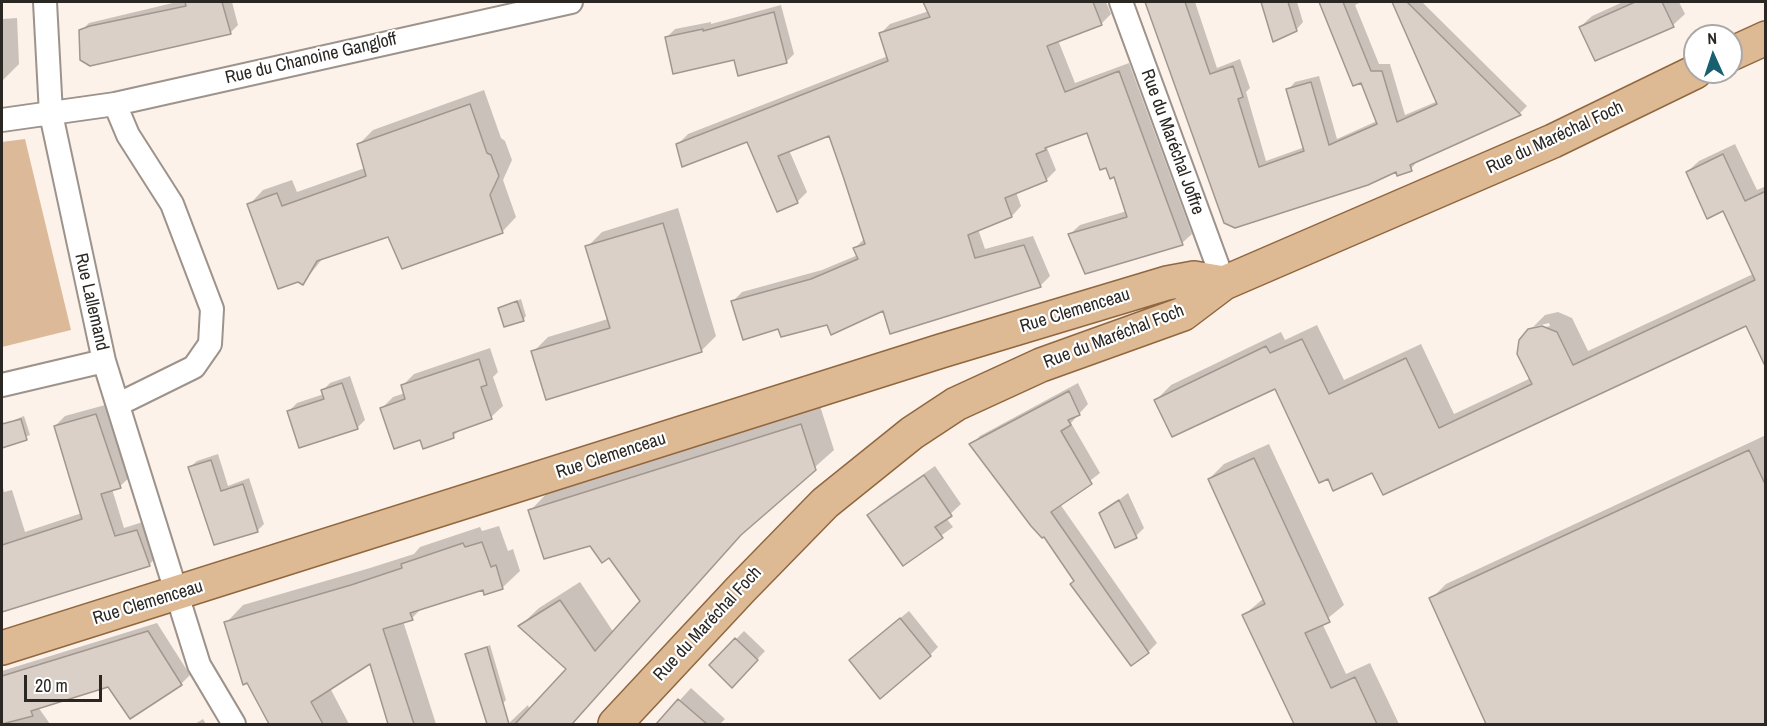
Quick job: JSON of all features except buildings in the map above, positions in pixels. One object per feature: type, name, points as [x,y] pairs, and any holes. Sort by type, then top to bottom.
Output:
[{"type":"main road","points":[[1743,49],[1766,38]]},
{"type":"main road","name":"Rue du Maréchal Foch","points":[[615,724],[741,588],[825,503],[912,433],[956,404],[1041,364],[1182,314],[1224,283],[1553,141],[1683,78]]},
{"type":"main road","name":"Rue Clemenceau","points":[[2,648],[955,347],[1167,283],[1194,278],[1224,283]]},
{"type":"main road","points":[[1026,326],[1038,345],[1041,364]]},
{"type":"main road","points":[[955,347],[964,352],[980,374],[981,393]]},
{"type":"street","name":"Rue Lallemand","points":[[45,2],[51,114],[104,361],[199,665],[234,724]]},
{"type":"street","name":"Rue du Chanoine Gangloff","points":[[2,120],[116,104],[571,2]]},
{"type":"street","name":"Rue du Maréchal Joffre","points":[[1121,2],[1224,283]]},
{"type":"street","points":[[116,104],[128,135],[172,204],[212,309],[210,344],[194,367],[118,404]]},
{"type":"street","points":[[2,386],[104,361]]},
{"type":"shaded area","points":[[25,139],[71,330],[2,347],[2,142]]}]
